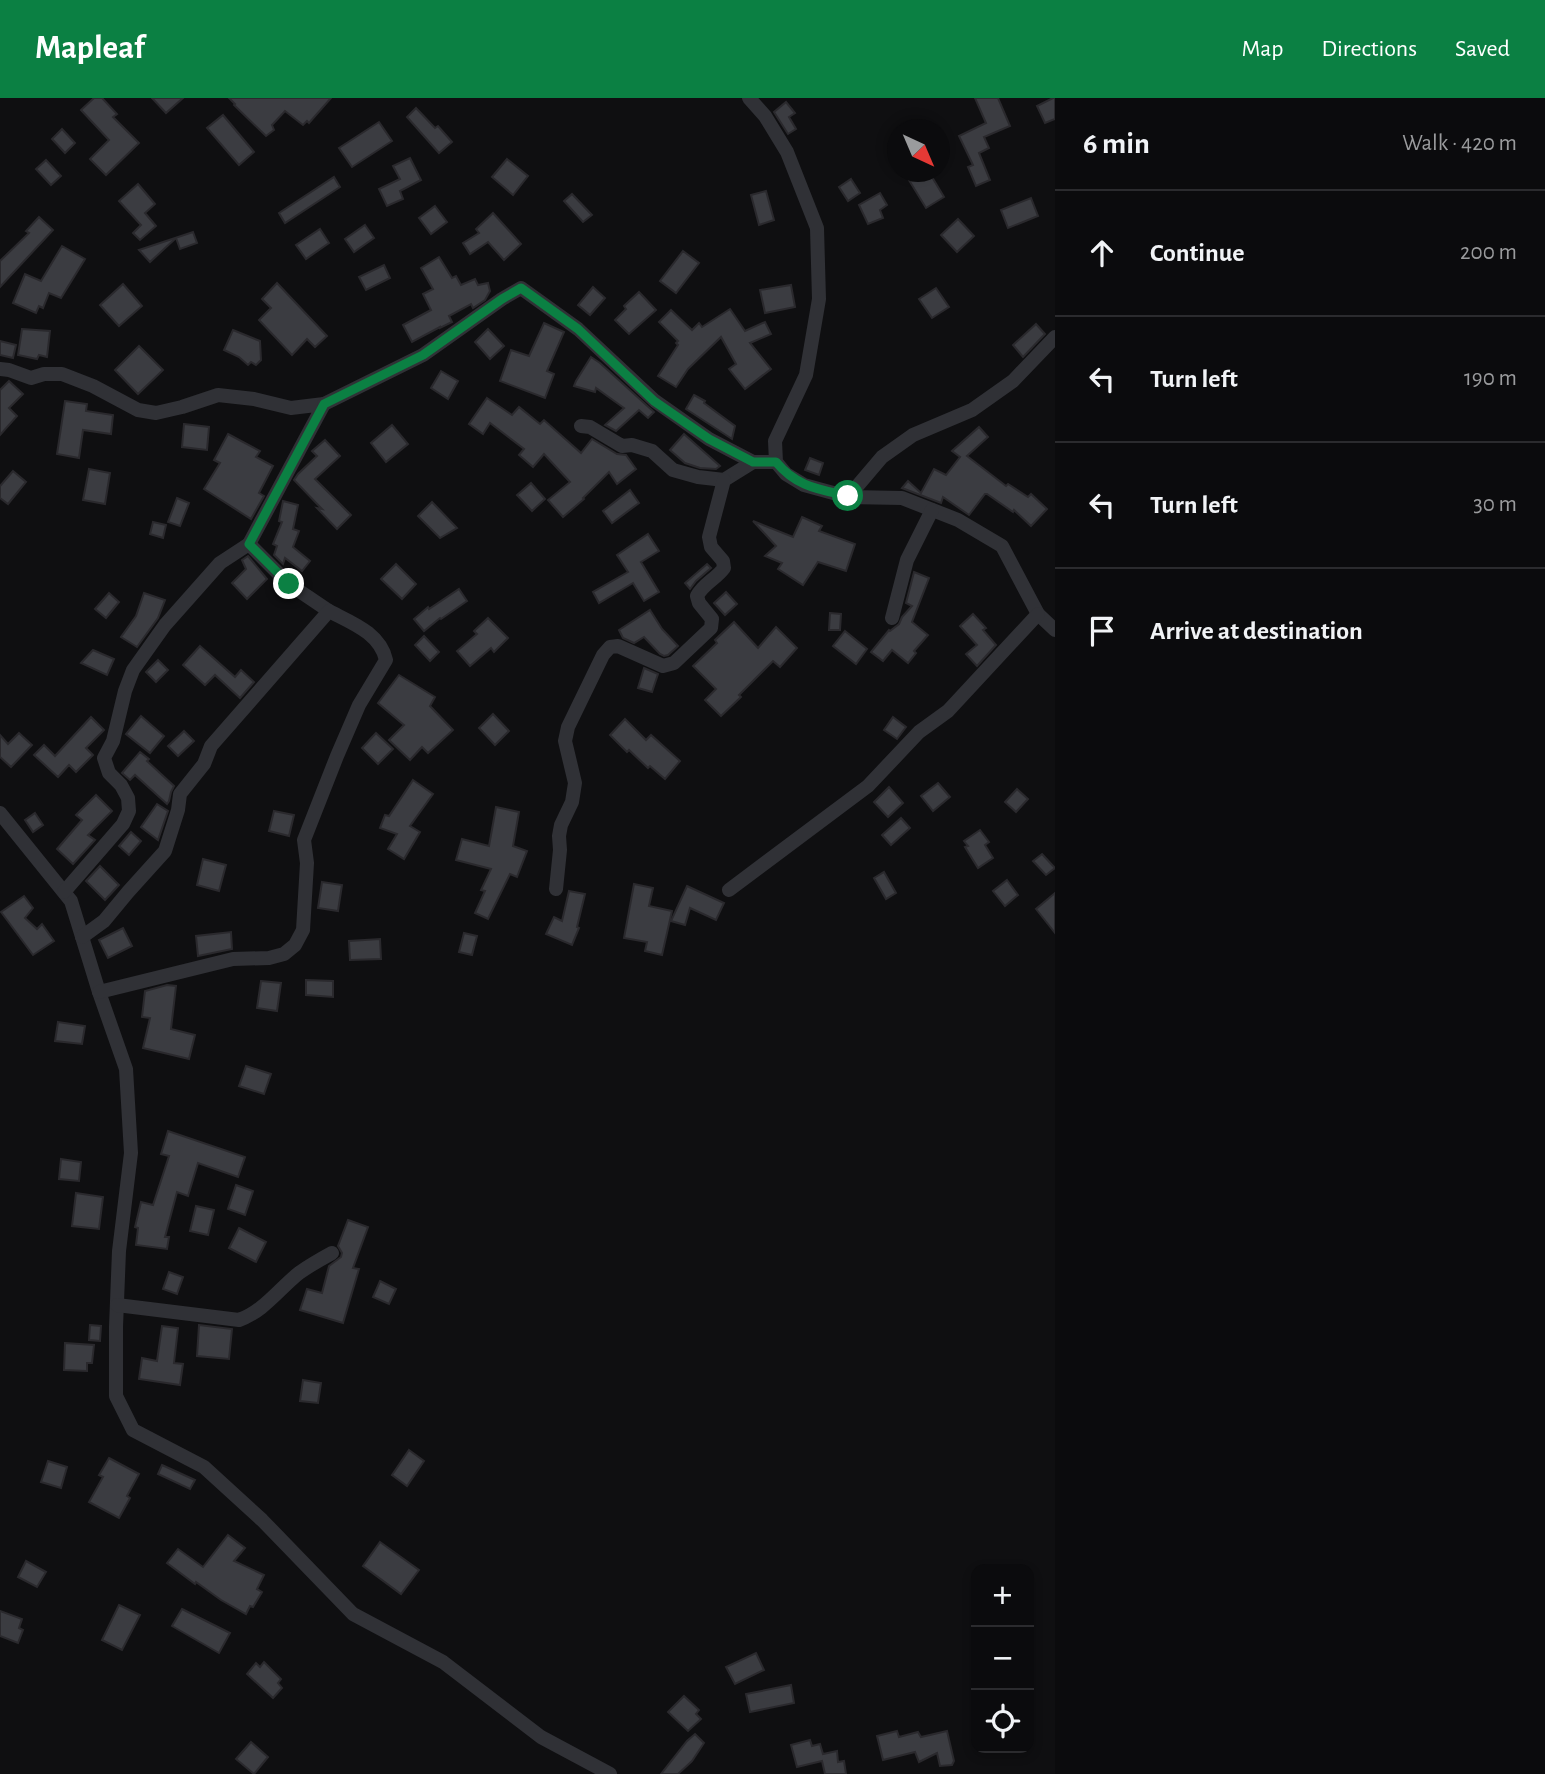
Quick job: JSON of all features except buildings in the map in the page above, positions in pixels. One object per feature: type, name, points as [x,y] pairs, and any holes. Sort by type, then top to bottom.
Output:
[{"type":"street","points":[[749,98],[765,116],[786,152],[817,228],[819,299],[806,375],[775,441],[776,462],[786,474],[804,485],[848,496],[902,498],[958,520],[1002,546],[1038,614],[1055,629]]},
{"type":"street","points":[[0,369],[32,378],[44,374],[62,374],[93,386],[138,410],[156,413],[218,395],[254,399],[291,408],[324,404],[423,355],[521,288],[578,329],[654,401],[709,439],[753,462],[776,462]]},
{"type":"street","points":[[848,496],[882,457],[913,435],[972,410],[1013,381],[1055,337]]},
{"type":"street","points":[[64,892],[123,824],[129,811],[128,798],[121,785],[109,773],[104,758],[113,741],[118,713],[133,670],[165,625],[220,563],[249,544],[324,404]]},
{"type":"street","points":[[581,426],[596,430],[622,446],[632,445],[652,451],[673,470],[698,477],[724,480],[753,462]]},
{"type":"street","points":[[556,889],[559,836],[572,802],[575,783],[565,741],[568,727],[603,655],[610,647],[618,646],[663,666],[674,663],[711,628],[712,620],[697,596],[724,568],[723,561],[711,547],[709,537],[724,480]]},
{"type":"street","points":[[892,618],[907,560],[932,510]]},
{"type":"street","points":[[99,992],[233,959],[269,958],[284,954],[295,945],[303,930],[307,863],[304,840],[359,705],[386,660],[379,643],[361,628],[329,611],[289,584],[249,544]]},
{"type":"street","points":[[82,937],[104,921],[164,851],[178,810],[180,794],[204,764],[211,746],[329,611]]},
{"type":"street","points":[[729,890],[868,786],[919,732],[948,711],[1038,614]]},
{"type":"street","points":[[0,813],[71,901],[99,992],[127,1069],[131,1153],[119,1251],[116,1396],[132,1430],[204,1467],[262,1520],[353,1614],[443,1662],[541,1737],[610,1774]]},
{"type":"street","points":[[117,1305],[239,1320],[247,1317],[299,1274],[332,1253]]},
{"type":"route","points":[[289,584],[249,544],[324,404],[423,355],[521,288],[578,329],[654,401],[709,439],[753,462],[776,462],[786,474],[804,485],[848,496]]}]
